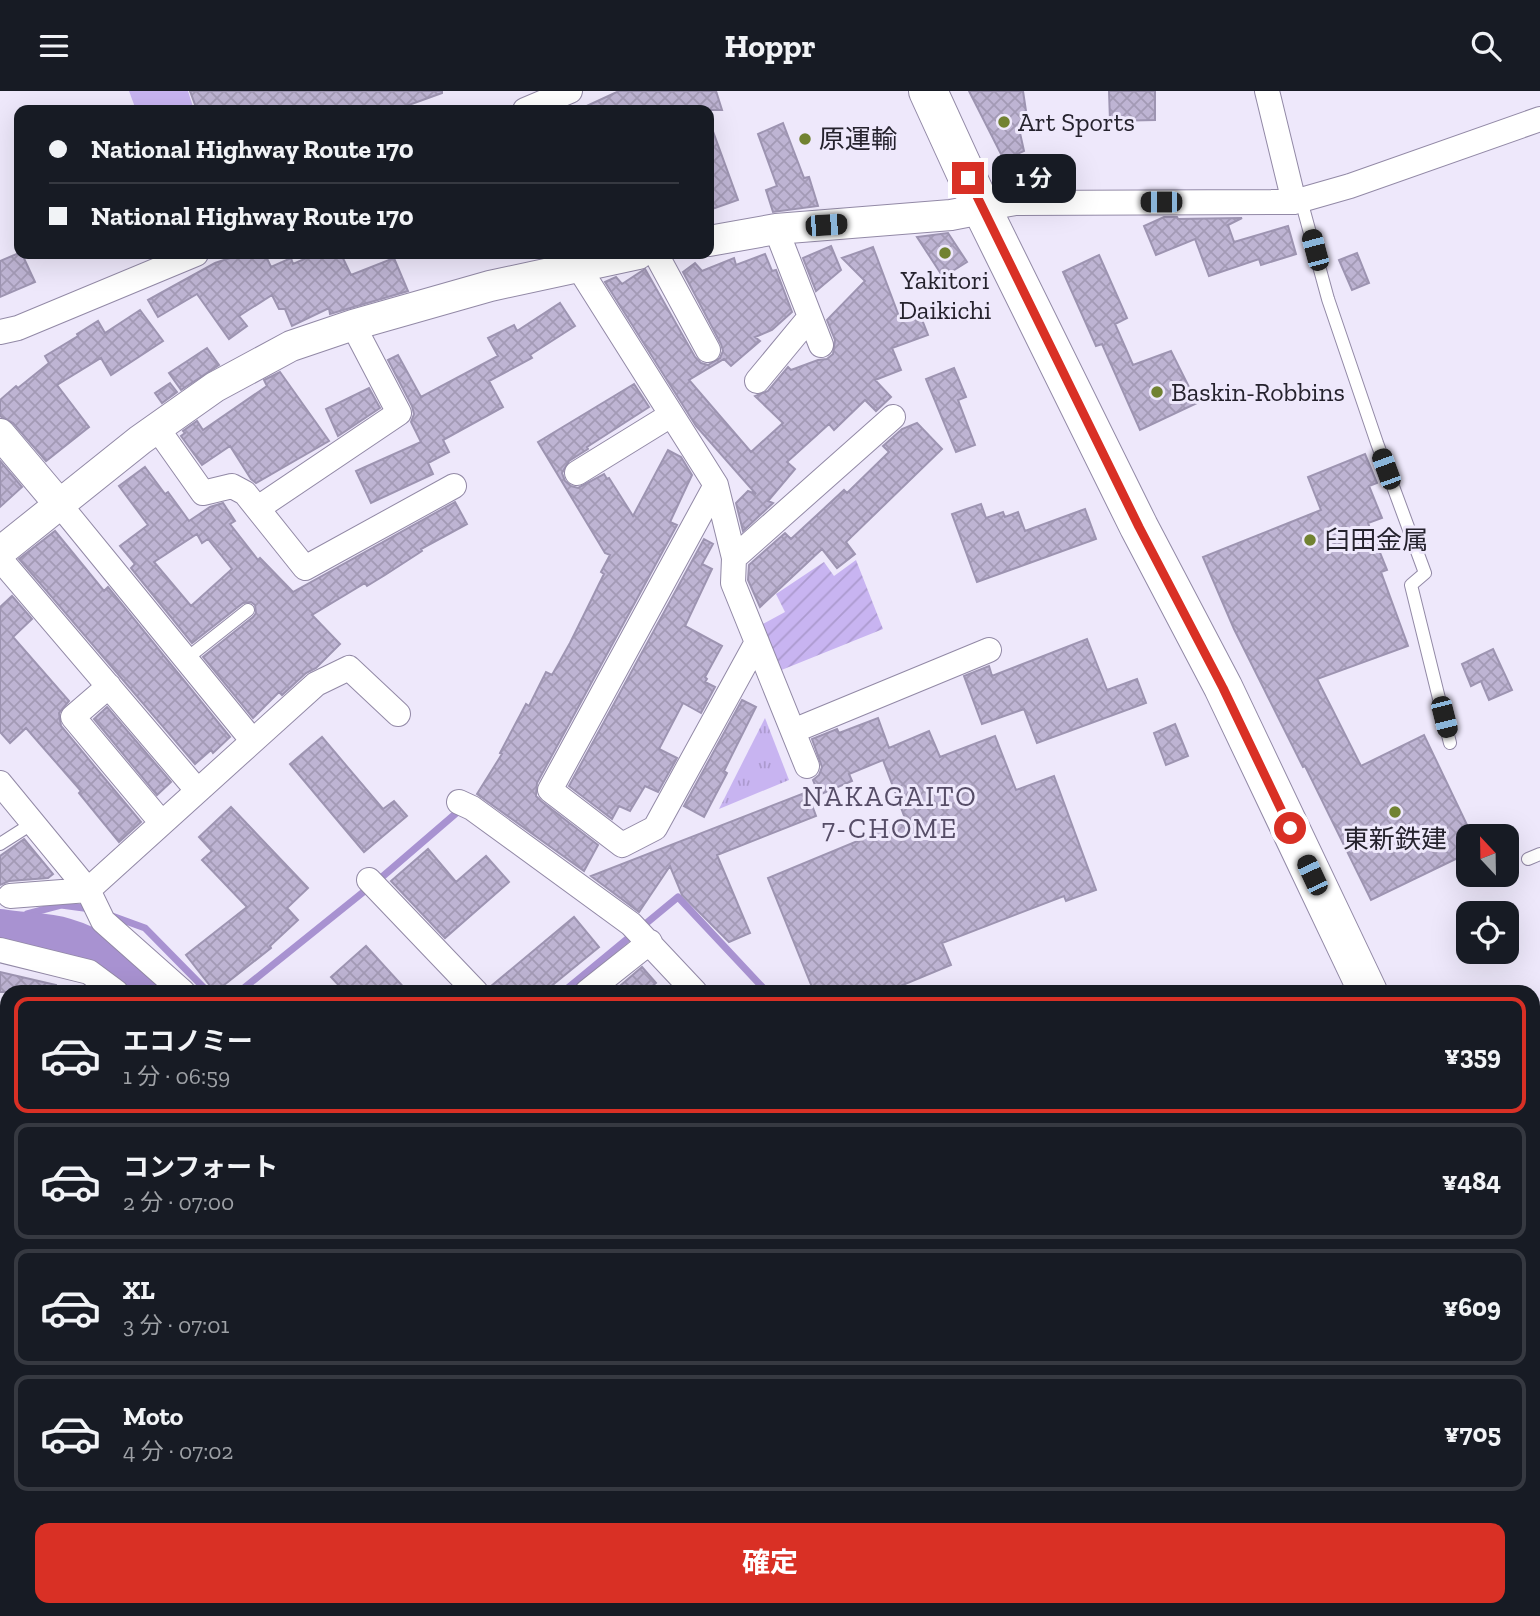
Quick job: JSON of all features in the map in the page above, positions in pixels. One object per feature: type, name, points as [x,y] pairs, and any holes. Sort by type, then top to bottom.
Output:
[{"type":"highway","points":[[928,91],[982,209],[1139,527],[1223,688],[1365,985]]},
{"type":"street","points":[[537,105],[570,91]]},
{"type":"street","points":[[1267,91],[1298,201]]},
{"type":"street","points":[[714,240],[776,229],[951,215],[1016,203],[1298,201],[1350,186],[1540,119]]},
{"type":"street","points":[[776,229],[821,345]]},
{"type":"street","points":[[0,332],[18,328],[184,259]]},
{"type":"street","points":[[0,552],[157,428],[215,387],[291,346],[353,325],[491,286],[617,259]]},
{"type":"street","points":[[659,259],[708,350]]},
{"type":"street","points":[[579,268],[716,485],[734,558],[733,583],[807,765]]},
{"type":"street","points":[[757,381],[810,317]]},
{"type":"street","points":[[258,508],[399,413],[353,325]]},
{"type":"street","points":[[577,473],[671,415]]},
{"type":"street","points":[[734,558],[893,417]]},
{"type":"street","points":[[157,428],[203,493],[232,486],[245,493],[304,568],[454,486]]},
{"type":"street","points":[[0,434],[252,740]]},
{"type":"street","points":[[716,485],[550,790],[622,845],[655,828],[757,642]]},
{"type":"street","points":[[0,559],[197,790]]},
{"type":"street","points":[[793,731],[989,650]]},
{"type":"street","points":[[95,905],[161,823],[316,684],[349,668],[398,714]]},
{"type":"street","points":[[109,686],[73,717],[161,823]]},
{"type":"street","points":[[0,783],[95,905],[176,985]]},
{"type":"street","points":[[465,805],[641,934],[688,985]]},
{"type":"street","points":[[374,884],[469,985]]},
{"type":"street","points":[[10,897],[95,905]]},
{"type":"street","points":[[594,985],[641,934]]},
{"type":"street","points":[[0,950],[89,972],[107,985]]},
{"type":"lane","points":[[1298,201],[1377,443],[1425,573],[1411,585],[1450,743]]},
{"type":"lane","points":[[186,659],[248,610]]},
{"type":"lane","points":[[0,844],[33,823]]},
{"type":"green space","points":[[129,91],[188,91],[192,105],[134,105]]},
{"type":"green space","points":[[856,560],[883,629],[779,671],[761,625],[785,612],[776,594],[824,562],[834,576]]},
{"type":"green space","points":[[765,718],[789,780],[719,809]]},
{"type":"building","points":[[190,91],[442,91],[409,105],[195,105]]},
{"type":"building","points":[[619,91],[716,91],[722,110],[714,110],[714,105],[589,105]]},
{"type":"building","name":"Art Sports","points":[[969,91],[1023,91],[1026,111],[1020,114],[1025,131],[1020,133],[1024,151],[1004,160]]},
{"type":"building","points":[[1109,91],[1155,91],[1155,120],[1110,121]]},
{"type":"building","points":[[783,123],[804,178],[809,177],[818,206],[773,212],[766,190],[777,186],[758,134]]},
{"type":"building","points":[[714,134],[738,200],[714,208]]},
{"type":"building","points":[[1164,217],[1242,218],[1228,225],[1234,242],[1288,226],[1296,254],[1261,265],[1259,259],[1209,276],[1195,239],[1156,255],[1144,226]]},
{"type":"building","points":[[948,233],[967,262],[943,277],[917,237]]},
{"type":"building","points":[[831,246],[841,270],[816,291],[803,258]]},
{"type":"building","points":[[873,247],[900,319],[919,312],[928,335],[892,348],[901,370],[875,380],[891,397],[876,411],[865,400],[834,430],[829,424],[787,462],[795,469],[768,501],[773,503],[743,531],[736,503],[748,491],[756,494],[696,426],[605,282],[616,277],[622,284],[645,269],[695,357],[708,365],[720,358],[723,351],[683,272],[695,263],[702,271],[734,258],[736,265],[765,254],[772,271],[776,270],[792,312],[772,330],[755,337],[760,341],[731,366],[724,359],[689,380],[751,452],[783,423],[755,396],[768,391],[788,367],[791,370],[827,359],[833,354],[835,340],[827,320],[865,281],[842,258]]},
{"type":"building","points":[[1357,253],[1369,283],[1352,290],[1339,260]]},
{"type":"building","points":[[14,255],[14,259],[24,259],[35,282],[0,297],[0,261]]},
{"type":"building","points":[[1099,255],[1127,318],[1115,324],[1133,365],[1171,351],[1197,403],[1140,430],[1102,344],[1096,346],[1063,272]]},
{"type":"building","points":[[227,259],[267,259],[271,267],[289,259],[293,264],[304,259],[343,259],[351,275],[394,259],[408,291],[330,314],[329,308],[292,326],[285,309],[279,309],[272,295],[239,316],[247,326],[229,339],[197,294],[158,317],[148,300]]},
{"type":"building","points":[[560,303],[575,326],[530,355],[532,358],[489,381],[503,407],[443,440],[449,452],[428,463],[433,474],[371,503],[356,471],[421,442],[411,422],[414,414],[412,406],[388,360],[398,355],[421,397],[498,356],[488,338],[514,325],[517,331]]},
{"type":"building","points":[[140,310],[163,341],[111,375],[101,358],[57,385],[89,427],[46,461],[13,423],[0,416],[0,400],[49,363],[45,356],[78,336],[77,334],[98,321],[105,333]]},
{"type":"building","points":[[207,348],[219,365],[181,390],[169,373]]},
{"type":"building","points":[[954,368],[966,397],[958,400],[975,445],[956,452],[926,379]]},
{"type":"building","points":[[280,372],[329,441],[256,483],[230,446],[202,465],[181,436],[185,433],[183,431],[197,421],[203,430],[267,386],[264,380]]},
{"type":"building","points":[[170,383],[177,392],[162,403],[155,393]]},
{"type":"building","points":[[634,384],[649,407],[569,461],[562,473],[565,481],[578,488],[604,474],[633,516],[668,450],[681,457],[692,475],[670,522],[677,525],[537,783],[536,796],[598,845],[584,871],[477,794],[502,754],[500,753],[526,704],[529,706],[546,672],[552,675],[570,643],[604,574],[601,572],[610,555],[605,553],[538,442]]},
{"type":"building","points":[[369,388],[380,408],[338,436],[326,409]]},
{"type":"building","points":[[917,423],[942,449],[846,542],[855,554],[837,568],[822,549],[760,607],[748,580],[749,565],[785,533],[791,539],[844,490],[847,493],[889,452],[883,446],[902,429]]},
{"type":"building","points":[[1365,454],[1377,483],[1369,486],[1382,518],[1368,523],[1387,570],[1381,572],[1408,646],[1317,679],[1361,766],[1424,735],[1467,824],[1456,824],[1456,859],[1371,900],[1234,629],[1203,557],[1321,510],[1308,477]]},
{"type":"building","points":[[0,461],[22,487],[0,507]]},
{"type":"building","points":[[145,467],[189,521],[210,507],[223,503],[235,521],[230,524],[258,560],[260,558],[293,592],[455,502],[467,524],[421,549],[422,551],[367,586],[365,583],[312,615],[340,644],[316,668],[306,673],[282,695],[279,692],[253,718],[203,657],[253,617],[256,613],[255,605],[251,602],[243,603],[192,643],[131,568],[135,564],[120,546],[148,525],[119,486]],"holes":[[[197,534],[202,543],[208,539],[232,569],[191,606],[154,562]]]},
{"type":"building","points":[[981,504],[986,518],[1003,512],[1005,517],[1018,512],[1025,531],[1085,509],[1096,539],[977,582],[952,514]]},
{"type":"building","points":[[55,531],[104,591],[108,587],[230,737],[213,753],[211,750],[195,764],[19,559]]},
{"type":"building","points":[[704,539],[713,544],[702,564],[712,569],[685,626],[722,646],[705,677],[705,682],[715,687],[701,713],[683,703],[659,749],[677,758],[658,792],[645,786],[630,811],[619,806],[612,819],[569,786]]},
{"type":"building","points":[[12,596],[32,619],[13,637],[69,701],[59,713],[61,726],[141,822],[119,842],[79,793],[81,791],[26,728],[10,743],[0,732],[0,607]]},
{"type":"building","points":[[1087,639],[1107,690],[1137,679],[1146,703],[1037,743],[1024,709],[982,724],[964,676],[989,666],[992,676]]},
{"type":"building","points":[[1493,649],[1512,690],[1489,700],[1481,681],[1471,686],[1462,664]]},
{"type":"building","points":[[742,700],[756,707],[704,817],[684,806]]},
{"type":"building","points":[[107,707],[171,782],[157,795],[94,719]]},
{"type":"building","points":[[878,718],[889,748],[929,731],[940,757],[995,736],[1016,790],[1054,776],[1096,890],[1066,901],[1064,896],[942,943],[951,965],[903,985],[811,985],[768,878],[906,821],[883,760],[849,774],[852,781],[819,795],[813,780],[822,767],[812,739],[837,729],[839,733]]},
{"type":"building","points":[[1175,724],[1188,756],[1166,765],[1154,733]]},
{"type":"building","points":[[322,737],[383,809],[394,801],[407,816],[364,852],[290,764]]},
{"type":"building","points":[[807,792],[816,816],[717,855],[750,933],[729,942],[682,895],[670,866],[639,912],[591,876]]},
{"type":"building","points":[[231,807],[308,888],[287,908],[298,920],[270,946],[271,948],[224,985],[210,985],[186,955],[247,907],[202,860],[212,851],[199,837]]},
{"type":"building","points":[[24,839],[53,874],[48,878],[9,881],[0,885],[0,856]]},
{"type":"building","points":[[428,849],[456,882],[486,856],[509,882],[445,938],[391,881]]},
{"type":"building","points":[[574,917],[599,947],[553,985],[492,985]]},
{"type":"building","points":[[366,946],[402,985],[338,985],[331,977]]},
{"type":"building","points":[[642,967],[656,983],[654,985],[621,985]]},
{"type":"building","points":[[0,972],[56,985],[0,985]]},
{"type":"waterway","points":[[248,985],[382,877],[461,809]]},
{"type":"waterway","points":[[571,985],[678,897],[760,985]]},
{"type":"waterway","points":[[15,932],[27,914],[61,905],[91,909]]},
{"type":"waterway","points":[[112,916],[145,928],[201,985]]},
{"type":"waterway","points":[[0,930],[49,936],[77,943],[109,960],[139,985]]},
{"type":"place","name":"Art Sports","points":[[1004,122]]},
{"type":"place","name":"原運輸","points":[[805,139]]},
{"type":"place","name":"Yakitori Daikichi","points":[[945,253]]},
{"type":"place","name":"Baskin-Robbins","points":[[1157,392]]},
{"type":"place","name":"臼田金属","points":[[1310,540]]},
{"type":"place","name":"東新鉄建","points":[[1395,812]]},
{"type":"district","name":"NAKAGAITO 7-CHOME","points":[[890,812]]},
{"type":"route","points":[[968,178],[1139,527],[1223,688],[1290,828]]}]
